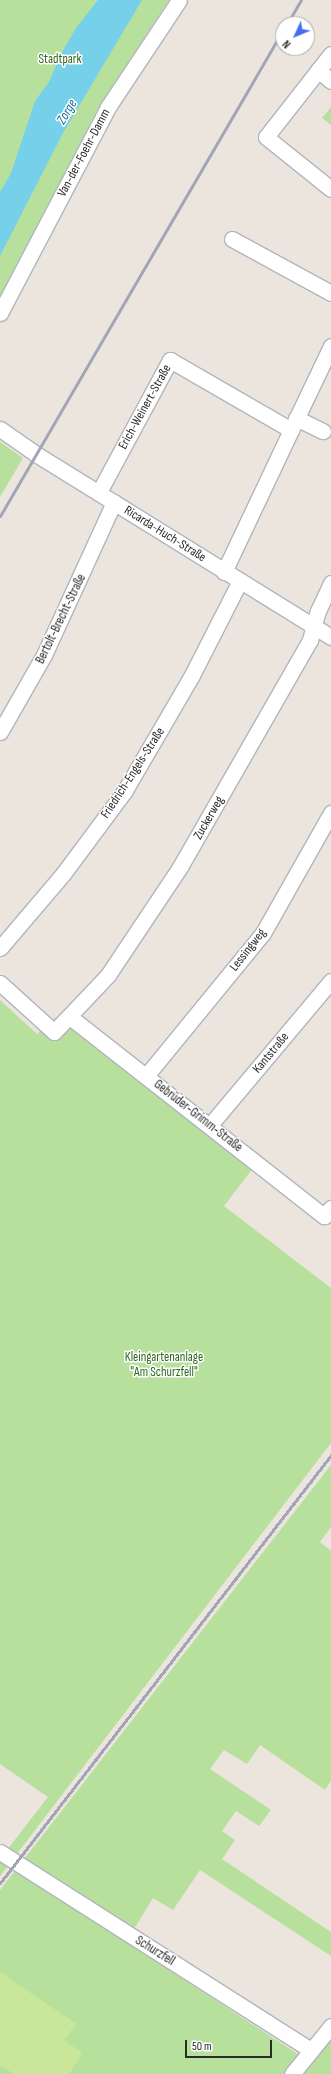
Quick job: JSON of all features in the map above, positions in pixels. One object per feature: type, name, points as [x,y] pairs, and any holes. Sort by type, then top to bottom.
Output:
[{"type":"street","name":"Van-der-Foehr-Damm","points":[[0,313],[108,107],[179,0]]},
{"type":"street","points":[[331,54],[266,137],[331,189]]},
{"type":"street","points":[[318,70],[331,81]]},
{"type":"street","points":[[232,239],[331,294]]},
{"type":"street","points":[[224,572],[331,346]]},
{"type":"street","name":"Erich-Weinert-Straße","points":[[99,492],[170,360],[294,424],[323,431]]},
{"type":"street","name":"Ricarda-Huch-Straße","points":[[0,428],[224,572],[331,637]]},
{"type":"street","name":"Bertolt-Brecht-Straße","points":[[0,732],[44,655],[114,502]]},
{"type":"street","name":"Friedrich-Engels-Straße","points":[[0,948],[63,874],[124,792],[191,677],[240,581]]},
{"type":"street","name":"Zuckerweg","points":[[0,983],[54,1032],[70,1017],[108,975],[180,867],[310,640],[331,583]]},
{"type":"street","name":"Lessingweg","points":[[146,1076],[263,933],[331,813]]},
{"type":"street","name":"Kantstraße","points":[[210,1125],[331,981]]},
{"type":"street","name":"Gebrüder-Grimm-Straße","points":[[70,1017],[210,1125],[328,1212]]},
{"type":"street","name":"Schurzfell","points":[[0,1852],[311,2050]]},
{"type":"street","points":[[292,2074],[331,2026]]},
{"type":"green space","name":"Stadtpark","points":[[0,0],[169,0],[99,107],[0,297]]},
{"type":"green space","points":[[331,107],[331,125],[322,118]]},
{"type":"green space","points":[[0,442],[23,458],[0,497]]},
{"type":"green space","name":"Kleingartenanlage \"Am Schurzfell\"","points":[[0,1000],[37,1034],[56,1017],[253,1168],[224,1206],[331,1288],[331,1443],[0,1876],[0,1859],[48,1797],[0,1764]]},
{"type":"green space","points":[[331,1465],[331,1527],[320,1542],[331,1551],[331,1781],[325,1790],[260,1745],[247,1764],[224,1750],[210,1769],[271,1810],[259,1826],[236,1811],[222,1831],[235,1840],[222,1859],[331,1932],[331,1956],[200,1870],[173,1910],[153,1898],[126,1942],[310,2062],[331,2037],[331,2074],[0,2074],[0,1890]]},
{"type":"green space","points":[[0,1972],[76,2024],[64,2040],[82,2053],[69,2074],[14,2074],[0,2065]]},
{"type":"water","name":"Zorge","points":[[98,0],[142,0],[63,133],[0,256],[0,192],[11,173],[35,101],[49,82],[61,54],[76,28]]},
{"type":"railway","points":[[292,16],[301,0]]},
{"type":"railway","points":[[0,516],[275,44]]},
{"type":"railway","points":[[0,1883],[331,1455]]}]
